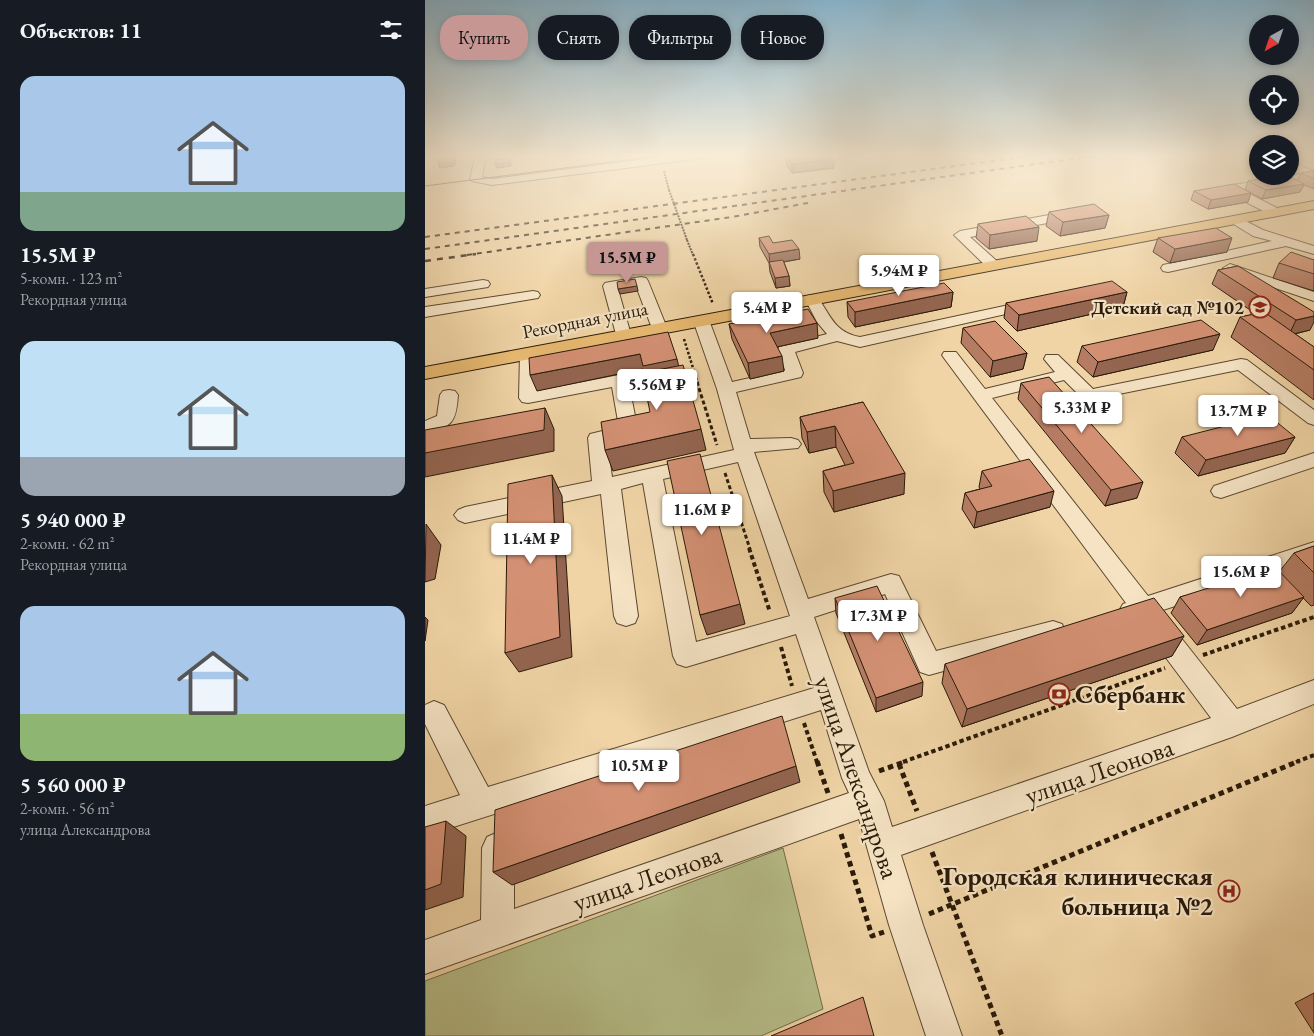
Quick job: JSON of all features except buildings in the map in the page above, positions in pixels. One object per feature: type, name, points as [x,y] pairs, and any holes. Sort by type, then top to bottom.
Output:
[{"type":"main road","name":"Рекордная улица","points":[[425,373],[1314,205]]},
{"type":"street","points":[[1257,202],[1275,212]]},
{"type":"street","points":[[994,266],[960,235],[1060,217]]},
{"type":"street","points":[[1236,220],[1258,233],[1314,250]]},
{"type":"street","points":[[1168,268],[1286,242]]},
{"type":"street","points":[[1206,260],[1314,297]]},
{"type":"street","points":[[623,335],[609,286],[641,281],[659,328]]},
{"type":"street","points":[[425,293],[483,284]]},
{"type":"street","points":[[425,312],[533,295]]},
{"type":"street","points":[[812,299],[832,333],[845,341],[860,342],[1043,302]]},
{"type":"street","name":"улица Александрова","points":[[701,320],[744,450],[863,789],[906,925],[944,1036]]},
{"type":"street","points":[[725,389],[795,373],[786,349],[838,336]]},
{"type":"street","points":[[528,353],[528,398],[619,380],[629,431],[597,438],[607,485],[626,616]]},
{"type":"street","points":[[950,355],[1232,724]]},
{"type":"street","points":[[1052,359],[1089,395],[1241,364],[1314,419]]},
{"type":"street","points":[[981,395],[1067,374]]},
{"type":"street","points":[[425,427],[438,425],[447,418],[449,395]]},
{"type":"street","points":[[425,442],[453,436]]},
{"type":"street","points":[[465,515],[652,475],[744,450],[791,444]]},
{"type":"street","points":[[1221,491],[1314,460]]},
{"type":"street","points":[[652,475],[686,656],[891,583],[929,664],[1078,625]]},
{"type":"street","points":[[1106,618],[1143,608],[1314,551]]},
{"type":"street","name":"улица Леонова","points":[[882,846],[1232,724],[1314,692]]},
{"type":"street","points":[[425,821],[831,695]]},
{"type":"street","points":[[434,714],[489,800],[498,930]]},
{"type":"street","name":"улица Леонова","points":[[425,957],[863,789]]},
{"type":"path","points":[[673,202],[691,251]]},
{"type":"path","points":[[827,788],[863,789],[899,764],[1184,661],[1314,617]]},
{"type":"path","points":[[953,903],[1314,755]]},
{"type":"path","points":[[899,764],[1002,1036]]},
{"type":"green space","points":[[783,848],[823,1009],[761,1036],[425,1036],[425,981]]},
{"type":"railway","points":[[425,237],[684,202]]},
{"type":"railway","points":[[425,249],[760,202]]},
{"type":"railway","points":[[467,255],[732,217],[811,202]]},
{"type":"railway","points":[[425,261],[476,254]]},
{"type":"place","name":"Детский сад №102","points":[[1260,307]]},
{"type":"place","name":"Сбербанк","points":[[1059,694]]},
{"type":"place","name":"Городская клиническая больница №2","points":[[1229,891]]}]
